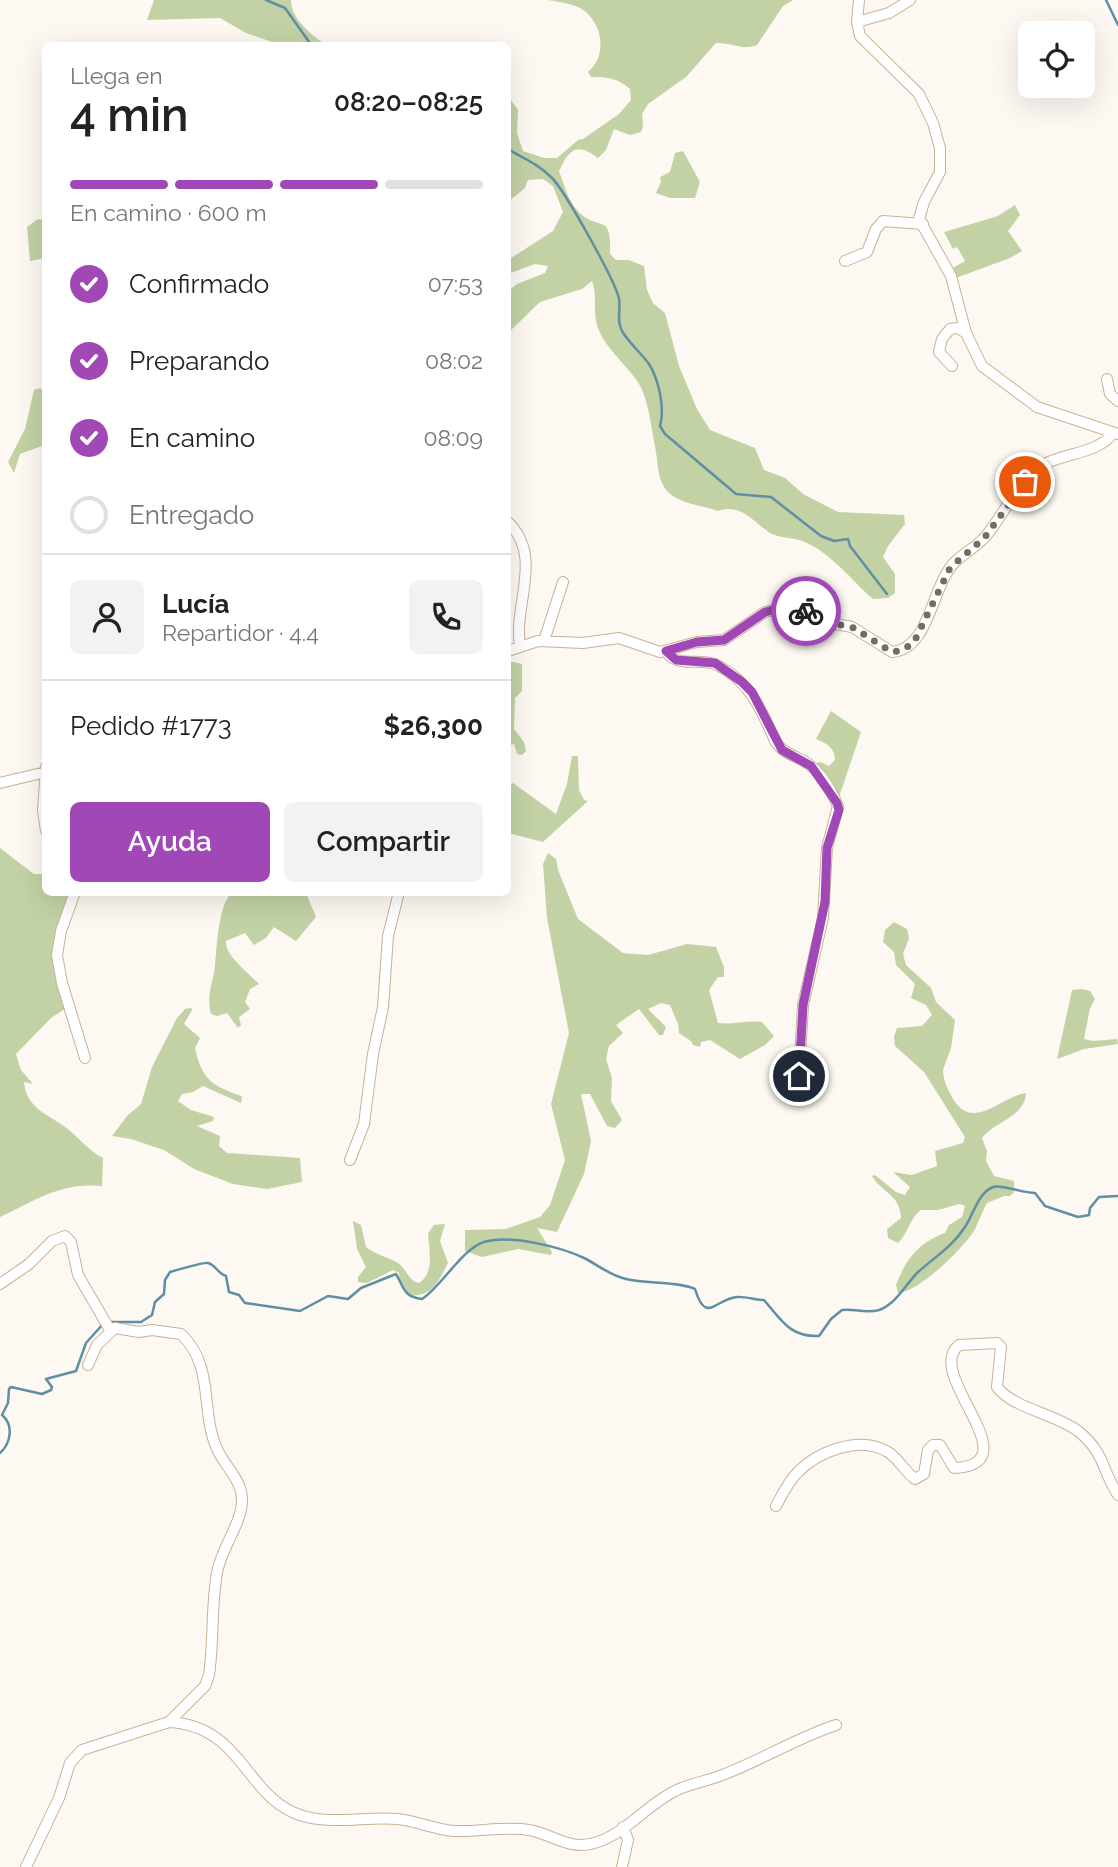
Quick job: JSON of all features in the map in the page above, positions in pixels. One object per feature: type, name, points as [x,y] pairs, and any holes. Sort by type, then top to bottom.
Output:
[{"type":"street","points":[[859,0],[857,22],[864,42],[919,94],[933,123],[940,148],[940,172],[919,219],[951,276],[965,333],[982,366],[1024,400],[1072,421],[1116,433]]},
{"type":"street","points":[[857,22],[889,13],[910,0]]},
{"type":"street","points":[[845,261],[867,252],[876,229],[883,221],[923,225]]},
{"type":"street","points":[[952,366],[939,352],[939,346],[950,329],[958,328],[965,333]]},
{"type":"street","points":[[1107,379],[1110,394],[1118,401]]},
{"type":"street","points":[[511,650],[544,641],[583,643],[619,638],[653,652],[666,651],[697,642],[724,640],[765,612],[785,607],[809,612],[830,623],[852,627],[892,652],[903,650],[914,642],[950,568],[985,537],[1034,472],[1047,463],[1085,451],[1116,433]]},
{"type":"street","points":[[511,525],[519,534],[525,556],[525,593],[518,634],[520,646]]},
{"type":"street","points":[[544,641],[559,587],[563,582]]},
{"type":"street","points":[[666,651],[676,660],[715,663],[742,682],[752,692],[782,750],[811,766],[837,803],[839,810],[827,848],[823,918],[803,1005],[799,1076]]},
{"type":"street","points":[[0,783],[42,771]]},
{"type":"street","points":[[74,896],[61,931],[57,955],[62,983],[85,1058]]},
{"type":"street","points":[[350,1160],[364,1124],[373,1054],[383,1007],[388,936],[398,896]]},
{"type":"street","points":[[0,1284],[30,1264],[52,1241],[65,1236],[71,1242],[83,1285],[108,1325],[139,1332],[169,1331],[185,1337],[206,1378],[213,1438],[218,1452],[231,1468],[242,1495],[238,1518],[217,1570],[209,1675],[205,1685],[169,1723]]},
{"type":"street","points":[[88,1365],[108,1325]]},
{"type":"street","points":[[776,1506],[796,1473],[817,1459],[848,1446],[866,1444],[880,1448],[893,1456],[915,1479],[924,1474],[928,1450],[935,1444],[943,1448],[954,1468],[975,1462],[982,1453],[982,1436],[978,1423],[963,1401],[949,1362],[956,1347],[962,1343],[999,1345],[997,1387],[1005,1397],[1050,1414],[1077,1431],[1105,1462],[1110,1483],[1118,1495]]},
{"type":"street","points":[[26,1867],[59,1798],[70,1763],[82,1750],[169,1723],[182,1723],[212,1734],[236,1754],[272,1799],[304,1816],[334,1820],[398,1819],[452,1831],[529,1830],[581,1845],[592,1844],[622,1827],[676,1790],[724,1774],[811,1733],[836,1725]]},
{"type":"street","points":[[622,1827],[628,1840],[622,1867]]},
{"type":"green space","points":[[154,0],[291,0],[298,20],[323,42],[272,42],[246,33],[220,18],[147,20]]},
{"type":"green space","points":[[548,0],[793,0],[783,6],[757,45],[746,47],[716,43],[686,77],[648,104],[642,114],[641,132],[630,135],[614,129],[606,150],[598,158],[585,150],[575,150],[567,157],[559,171],[575,207],[585,217],[606,227],[609,232],[610,254],[616,260],[629,260],[644,266],[647,290],[653,303],[665,313],[679,366],[697,409],[710,430],[755,448],[764,470],[785,478],[803,494],[838,512],[904,515],[905,524],[883,557],[895,574],[895,593],[888,598],[873,599],[834,561],[807,543],[770,533],[740,512],[726,509],[718,511],[685,502],[668,492],[660,476],[645,397],[634,377],[601,335],[595,316],[592,281],[582,289],[540,302],[511,330],[511,289],[545,273],[548,266],[535,264],[511,273],[511,258],[553,231],[563,212],[553,186],[543,179],[528,180],[525,188],[511,200],[511,100],[518,110],[517,133],[523,151],[544,158],[557,158],[578,140],[619,114],[631,100],[630,89],[621,82],[591,77],[588,72],[594,66],[600,50],[599,34],[586,12],[568,4]]},
{"type":"green space","points":[[683,151],[700,182],[695,198],[670,198],[656,193],[661,182],[660,177],[670,172],[675,153]]},
{"type":"green space","points":[[1015,205],[1020,215],[1008,231],[1022,251],[956,278],[951,269],[965,261],[957,247],[953,249],[944,232],[998,216]]},
{"type":"green space","points":[[38,219],[42,220],[42,259],[30,261],[27,227]]},
{"type":"green space","points":[[34,390],[42,390],[42,446],[20,454],[14,473],[8,462],[25,429]]},
{"type":"green space","points":[[511,661],[522,664],[522,691],[515,698],[514,729],[524,742],[526,751],[522,755],[517,754],[514,744],[511,745]]},
{"type":"green space","points":[[831,711],[861,732],[839,797],[817,763],[829,766],[835,760],[829,746],[816,739]]},
{"type":"green space","points":[[572,756],[578,756],[579,790],[584,800],[588,801],[543,842],[511,834],[511,785],[513,783],[556,814],[567,784]]},
{"type":"green space","points":[[0,848],[34,874],[42,874],[42,896],[76,896],[59,950],[71,1005],[51,1018],[16,1054],[21,1070],[33,1084],[24,1082],[29,1099],[34,1105],[103,1158],[102,1186],[87,1185],[61,1190],[0,1217]]},
{"type":"green space","points":[[548,853],[556,859],[578,919],[623,953],[648,955],[687,944],[716,947],[724,967],[724,977],[718,977],[709,990],[718,1023],[762,1022],[774,1036],[765,1045],[740,1059],[710,1040],[701,1042],[700,1047],[693,1045],[679,1033],[670,1005],[661,1003],[648,1009],[666,1027],[663,1035],[659,1035],[639,1009],[616,1025],[623,1033],[609,1046],[606,1059],[612,1078],[611,1101],[622,1120],[615,1128],[607,1126],[590,1094],[581,1094],[591,1141],[584,1174],[557,1232],[537,1228],[552,1252],[551,1255],[518,1249],[482,1257],[465,1251],[465,1230],[506,1229],[540,1217],[550,1205],[565,1160],[551,1104],[569,1033],[547,918],[543,864]]},
{"type":"green space","points":[[229,896],[307,896],[316,917],[296,941],[274,927],[266,938],[254,945],[245,933],[226,941],[229,953],[259,984],[250,989],[245,1002],[250,1009],[239,1017],[241,1025],[238,1028],[227,1013],[217,1016],[211,1014],[209,1001],[221,917]]},
{"type":"green space","points":[[894,922],[907,929],[909,938],[903,954],[906,965],[931,988],[936,1002],[955,1020],[951,1048],[943,1070],[955,1102],[963,1110],[980,1112],[1026,1093],[1015,1114],[982,1138],[987,1151],[986,1161],[994,1176],[1014,1181],[1014,1192],[1010,1196],[987,1203],[970,1237],[952,1257],[917,1285],[898,1293],[896,1285],[914,1253],[927,1242],[945,1233],[949,1225],[962,1217],[965,1206],[959,1204],[938,1210],[921,1210],[898,1243],[888,1238],[887,1229],[901,1218],[900,1210],[894,1199],[872,1176],[875,1175],[896,1192],[905,1195],[910,1187],[893,1172],[912,1175],[937,1166],[935,1151],[963,1143],[965,1137],[924,1072],[895,1046],[897,1028],[922,1026],[932,1015],[926,1005],[911,998],[915,984],[896,965],[894,952],[883,942],[885,930]]},
{"type":"green space","points":[[1072,990],[1090,991],[1095,999],[1090,1008],[1084,1039],[1117,1039],[1118,1044],[1084,1049],[1057,1059]]},
{"type":"green space","points":[[191,1008],[184,1024],[200,1038],[195,1048],[205,1075],[223,1089],[242,1096],[241,1103],[203,1086],[182,1094],[178,1101],[191,1110],[214,1117],[213,1121],[197,1126],[220,1136],[219,1146],[227,1153],[300,1158],[302,1182],[267,1189],[233,1184],[194,1169],[164,1150],[112,1136],[127,1116],[141,1104],[152,1067],[177,1018],[185,1009]]},
{"type":"green space","points":[[353,1221],[361,1225],[366,1247],[398,1263],[412,1280],[419,1283],[424,1279],[429,1267],[428,1233],[434,1225],[445,1224],[440,1241],[448,1263],[438,1282],[423,1294],[409,1295],[400,1284],[399,1273],[393,1270],[367,1283],[358,1282],[358,1277],[366,1267],[357,1249]]},
{"type":"waterway","points":[[266,0],[285,8],[309,42]]},
{"type":"waterway","points":[[1106,0],[1118,25]]},
{"type":"waterway","points":[[511,151],[552,178],[589,237],[616,289],[622,331],[649,364],[656,378],[661,403],[660,426],[665,434],[736,494],[771,497],[821,536],[834,541],[848,539],[850,546],[887,594]]},
{"type":"waterway","points":[[109,1322],[141,1322],[152,1315],[155,1302],[164,1294],[165,1280],[170,1272],[206,1263],[226,1276],[229,1292],[239,1295],[245,1303],[300,1311],[328,1296],[348,1299],[361,1288],[396,1274],[408,1294],[422,1299],[476,1246],[484,1242],[507,1240],[562,1250],[626,1279],[688,1286],[695,1289],[699,1300],[707,1308],[737,1297],[764,1300],[794,1331],[819,1336],[831,1319],[842,1310],[874,1311],[891,1303],[918,1272],[955,1240],[983,1194],[993,1187],[1035,1193],[1045,1206],[1078,1217],[1089,1215],[1090,1208],[1099,1197],[1118,1196]]},
{"type":"waterway","points":[[0,1453],[10,1434],[6,1419],[2,1415],[8,1403],[9,1389],[11,1387],[42,1394],[51,1390],[52,1387],[46,1379],[76,1371],[86,1343],[103,1324]]},
{"type":"way so far","points":[[806,611],[830,623],[852,627],[892,652],[903,650],[914,642],[929,616],[942,581],[950,568],[985,537],[1025,482]]},
{"type":"route","points":[[799,1076],[800,1025],[806,986],[823,918],[827,848],[839,810],[837,803],[811,766],[791,756],[776,743],[752,692],[742,682],[715,663],[682,662],[669,656],[666,651],[697,642],[724,640],[765,612],[785,607],[806,611]]}]
